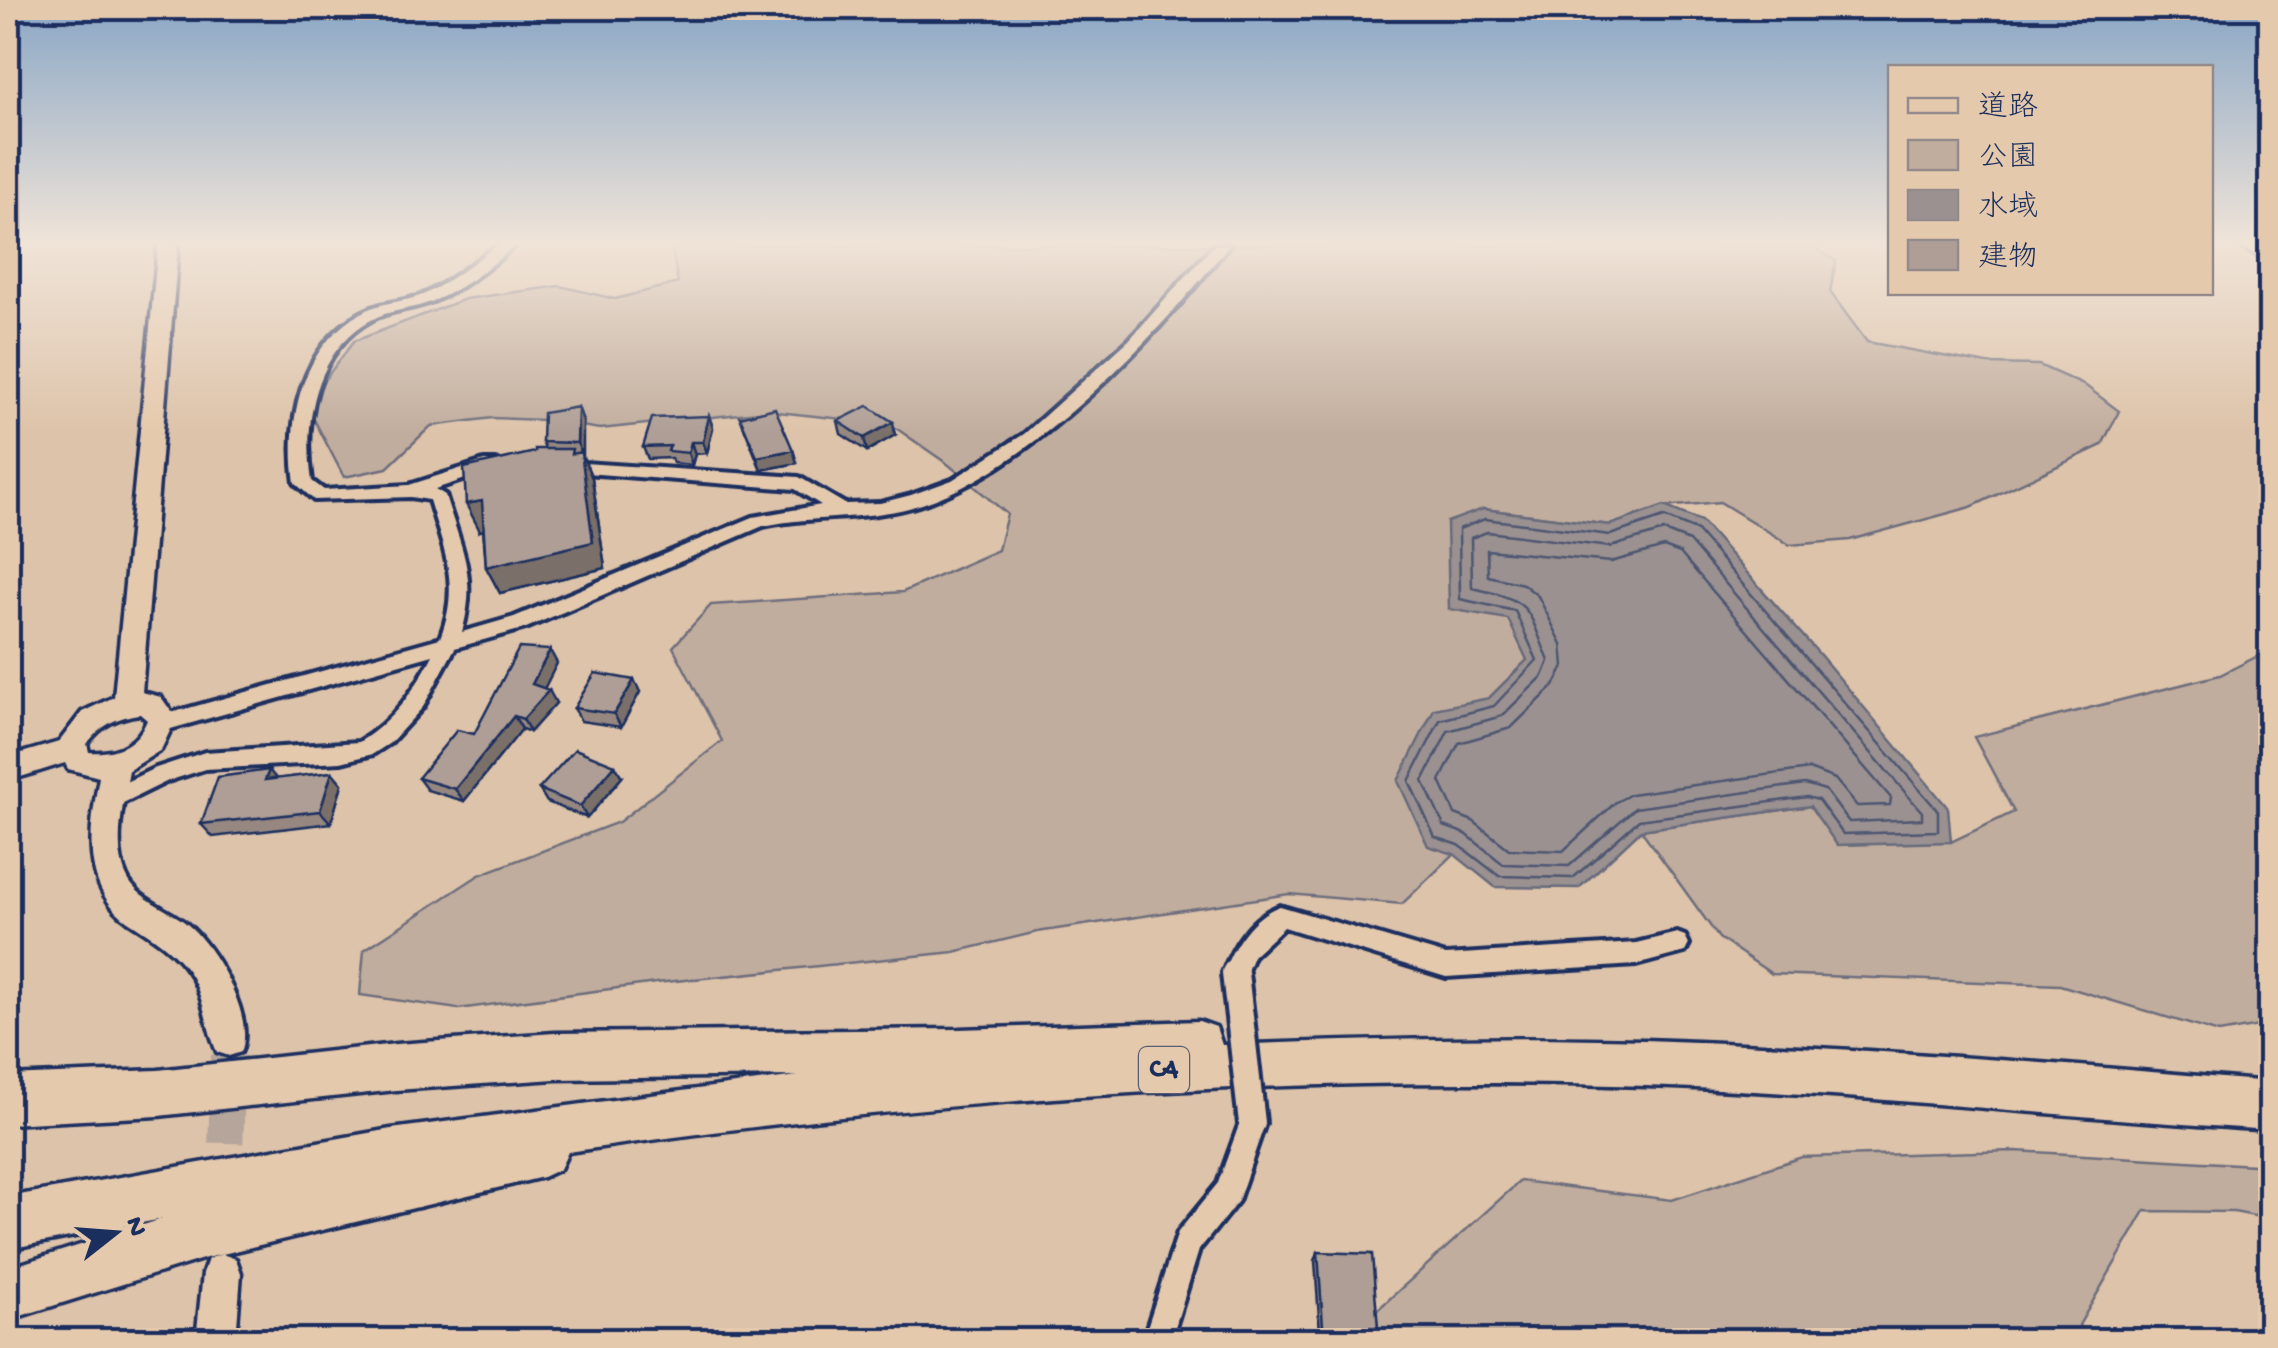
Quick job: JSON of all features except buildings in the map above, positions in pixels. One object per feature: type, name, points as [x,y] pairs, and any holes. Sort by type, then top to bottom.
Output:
[{"type":"highway","points":[[8,1100],[158,1093],[555,1056],[960,1052],[1396,1038],[1554,1062]]},
{"type":"highway","name":"C4","points":[[8,1223],[405,1150],[774,1100],[973,1081],[1168,1070],[1554,1062],[1932,1077],[2270,1106]]},
{"type":"highway","points":[[8,1294],[162,1244],[333,1199],[774,1100]]},
{"type":"street","points":[[127,704],[162,308]]},
{"type":"street","points":[[110,800],[150,779],[196,762],[365,749],[412,709],[450,641],[462,589],[436,495],[412,491],[320,496],[304,483],[300,446],[310,377],[318,362],[365,316],[394,308]]},
{"type":"street","points":[[160,724],[158,710],[151,705],[127,704],[87,723],[72,749],[78,762],[88,766],[116,763],[145,747],[160,724],[518,623],[759,521],[802,512],[880,509],[916,500],[996,462],[1030,438],[1135,343],[1166,308]]},
{"type":"street","points":[[412,491],[481,466],[527,465],[799,483],[843,511]]},
{"type":"street","points":[[8,768],[72,749]]},
{"type":"street","points":[[116,763],[108,842],[114,883],[132,906],[190,946],[222,1003],[228,1040]]},
{"type":"street","points":[[1157,1340],[1188,1242],[1228,1191],[1252,1123],[1235,973],[1244,949],[1280,916],[1446,966],[1636,954],[1677,944]]},
{"type":"street","points":[[213,1340],[222,1273]]},
{"type":"green space","points":[[441,308],[1842,308],[1867,342],[1987,364],[2039,365],[2086,386],[2119,411],[2102,445],[1971,507],[1850,540],[1790,545],[1720,502],[1664,507],[1610,525],[1483,509],[1509,619],[1528,660],[1489,698],[1454,854],[1402,904],[1289,894],[1037,932],[954,952],[656,983],[458,1009],[360,995],[364,950],[479,875],[619,822],[722,741],[673,647],[711,605],[903,592],[998,550],[1007,514],[949,465],[890,424],[768,411],[600,429],[544,420],[492,418],[431,426],[387,468],[344,477],[306,404],[354,341]]},
{"type":"green space","points":[[2270,650],[2270,1024],[2219,1033],[2060,985],[1772,974],[1719,938],[1641,830],[1810,806],[1951,842],[2014,812],[1974,737],[2220,675]]},
{"type":"green space","points":[[2015,1151],[2270,1166],[2270,1219],[2234,1212],[2145,1211],[2079,1325],[2087,1340],[1344,1340],[1520,1181],[1672,1200],[1802,1157]]},
{"type":"water","points":[[1664,506],[1701,521],[1821,656],[1948,808],[1951,842],[1837,845],[1810,806],[1641,830],[1579,888],[1495,887],[1454,854],[1428,846],[1398,781],[1434,709],[1489,698],[1527,660],[1508,619],[1449,609],[1447,522],[1483,509],[1610,525]]},
{"type":"tunnel","points":[[224,1196],[229,1040]]}]
